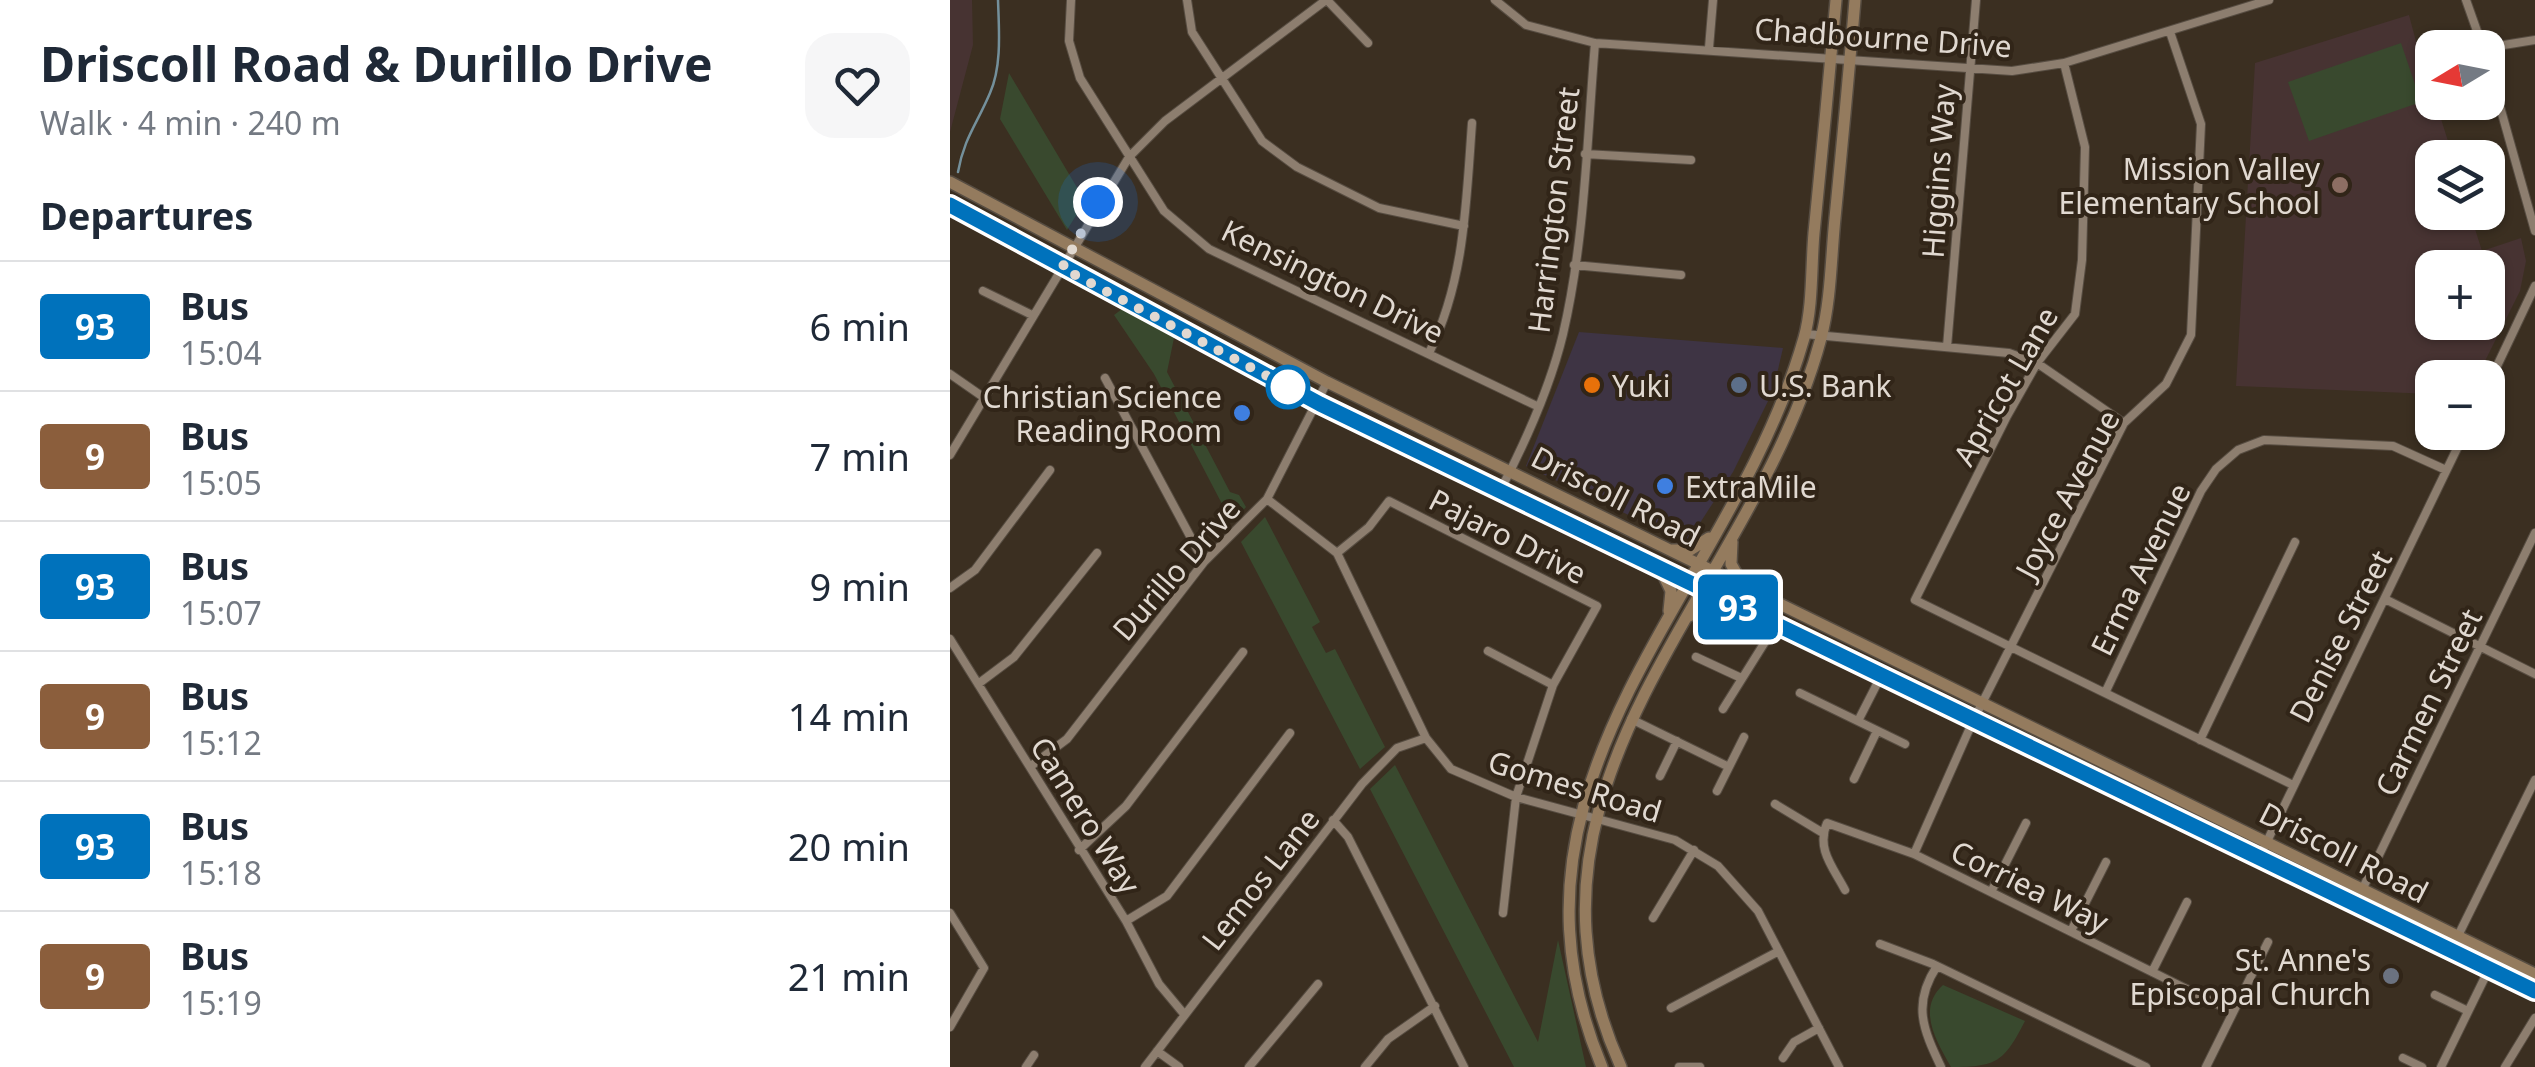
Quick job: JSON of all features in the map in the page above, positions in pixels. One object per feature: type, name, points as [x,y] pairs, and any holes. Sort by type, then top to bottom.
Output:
[{"type":"street","name":"Kensington Drive","points":[[1071,0],[1072,61],[1164,210],[1209,248],[1539,407]]},
{"type":"street","points":[[1187,0],[1192,32],[1262,141],[1297,167],[1379,208],[1464,226]]},
{"type":"street","points":[[950,455],[1129,157],[1165,121],[1326,0],[1368,43]]},
{"type":"street","name":"Chadbourne Drive","points":[[1494,0],[1526,25],[1596,43],[2012,70],[2064,63],[2269,0]]},
{"type":"street","points":[[1709,48],[1713,0]]},
{"type":"street","points":[[1602,1067],[1587,1024],[1570,918],[1580,812],[1605,735],[1769,433],[1805,334],[1836,0]]},
{"type":"street","points":[[1620,1067],[1598,1003],[1588,935],[1587,877],[1596,817],[1631,719],[1774,459],[1821,337],[1854,0]]},
{"type":"street","name":"Higgins Way","points":[[1947,346],[1976,0]]},
{"type":"street","points":[[2466,0],[2477,30]]},
{"type":"street","name":"Joyce Avenue","points":[[1914,854],[1974,721],[2124,423],[2166,384],[2191,335],[2200,124],[2170,32]]},
{"type":"street","points":[[2505,45],[2535,40]]},
{"type":"street","name":"Harrington Street","points":[[1500,491],[1539,407],[1563,334],[1574,265],[1596,43]]},
{"type":"street","name":"Apricot Lane","points":[[2011,647],[1916,600],[2037,363],[2075,314],[2082,260],[2085,147],[2064,63]]},
{"type":"street","points":[[2504,120],[2535,230]]},
{"type":"street","points":[[1429,354],[1446,319],[1464,226],[1472,123]]},
{"type":"street","points":[[1585,154],[1691,160]]},
{"type":"street","name":"Driscoll Road","points":[[950,182],[1327,382],[2535,974]]},
{"type":"street","name":"Driscoll Road","points":[[950,205],[1316,402],[2535,991]]},
{"type":"street","points":[[1574,265],[1681,275]]},
{"type":"street","points":[[2500,360],[2535,286]]},
{"type":"street","points":[[983,291],[1032,316]]},
{"type":"street","points":[[1805,334],[2009,353],[2037,363],[2124,423]]},
{"type":"street","points":[[950,374],[986,399]]},
{"type":"street","points":[[1105,378],[1204,562]]},
{"type":"street","name":"Durillo Drive","points":[[1031,766],[1067,739],[1204,562],[1267,499],[1327,382]]},
{"type":"street","name":"Erma Avenue","points":[[2105,693],[2201,491],[2216,469],[2238,450],[2264,440],[2393,446],[2446,470]]},
{"type":"street","name":"Denise Street","points":[[2258,860],[2291,784],[2456,450]]},
{"type":"street","points":[[950,588],[975,570],[1050,470]]},
{"type":"street","name":"Gomes Road","points":[[1267,499],[1337,552],[1426,738],[1451,769],[1516,797],[1580,812],[1694,850],[1745,893],[1839,1067]]},
{"type":"street","name":"Pajaro Drive","points":[[1337,552],[1369,527],[1389,501],[1597,606],[1553,685],[1516,797],[1503,913]]},
{"type":"street","points":[[1669,550],[1690,550],[1716,532]]},
{"type":"street","name":"Carmen Street","points":[[2362,890],[2535,533]]},
{"type":"street","points":[[1733,534],[1731,564],[1744,589]]},
{"type":"street","points":[[2200,740],[2295,542]]},
{"type":"street","points":[[978,684],[1014,657],[1098,553]]},
{"type":"street","points":[[1660,568],[1670,591],[1667,619]]},
{"type":"street","points":[[2385,599],[2535,674]]},
{"type":"street","points":[[1686,618],[1709,606],[1730,603]]},
{"type":"street","points":[[1723,709],[1775,626]]},
{"type":"street","name":"Camero Way","points":[[950,638],[1126,921],[1159,984],[1184,1014]]},
{"type":"street","points":[[2011,647],[2291,784]]},
{"type":"street","points":[[1488,651],[1553,685]]},
{"type":"street","points":[[1079,850],[1126,806],[1242,652]]},
{"type":"street","points":[[1696,657],[1740,677]]},
{"type":"street","points":[[1858,722],[1880,676]]},
{"type":"street","points":[[1800,693],[1905,744]]},
{"type":"street","points":[[1631,719],[1729,767]]},
{"type":"street","points":[[1854,780],[1877,730]]},
{"type":"street","points":[[1126,921],[1166,896],[1290,733]]},
{"type":"street","points":[[1717,791],[1744,737]]},
{"type":"street","name":"Lemos Lane","points":[[1145,1067],[1334,820],[1397,748],[1426,738]]},
{"type":"street","points":[[1660,776],[1677,741]]},
{"type":"street","points":[[2450,952],[2535,780]]},
{"type":"street","points":[[1775,804],[1823,833],[1823,850],[1845,890]]},
{"type":"street","points":[[1334,820],[1348,837],[1464,1067]]},
{"type":"street","points":[[1991,892],[2026,822]]},
{"type":"street","name":"Corriea Way","points":[[1823,833],[1827,823],[1914,854],[2233,1012]]},
{"type":"street","points":[[1653,918],[1694,850]]},
{"type":"street","points":[[2071,932],[2106,862]]},
{"type":"street","points":[[2152,972],[2187,902]]},
{"type":"street","points":[[950,913],[984,968],[950,1028]]},
{"type":"street","points":[[2206,1067],[2268,942]]},
{"type":"street","points":[[1880,944],[1937,966],[2146,1067]]},
{"type":"street","points":[[1671,1008],[1779,951]]},
{"type":"street","points":[[1937,966],[1924,986],[1920,1005],[1926,1036],[1942,1067]]},
{"type":"street","points":[[2441,1067],[2488,971]]},
{"type":"street","points":[[1249,1067],[1318,984]]},
{"type":"street","points":[[2435,995],[2468,1012]]},
{"type":"street","points":[[1365,1067],[1388,1039],[1434,1006]]},
{"type":"street","points":[[2505,1067],[2535,1018]]},
{"type":"street","points":[[1587,1024],[1610,1067]]},
{"type":"street","points":[[1783,1058],[1794,1042],[1819,1028]]},
{"type":"street","points":[[1156,1051],[1178,1067]]},
{"type":"street","points":[[1026,1067],[1034,1056]]},
{"type":"street","points":[[2402,1058],[2422,1067]]},
{"type":"street","points":[[1678,1067],[1700,1067]]},
{"type":"shaded area","points":[[950,0],[972,0],[973,45],[950,132]]},
{"type":"shaded area","name":"Mission Valley Elementary School","points":[[2409,15],[2415,38],[2415,120],[2441,120],[2448,140],[2415,140],[2415,230],[2475,230],[2482,250],[2415,250],[2415,340],[2496,340],[2486,360],[2415,360],[2415,393],[2236,386],[2255,63]]},
{"type":"shaded area","name":"Mission Valley Elementary School","points":[[2521,238],[2526,261],[2520,291],[2505,321],[2505,250],[2485,250]]},
{"type":"shaded area","points":[[1579,332],[1783,348],[1773,391],[1733,472],[1687,543],[1526,466]]},
{"type":"green space","points":[[2401,43],[2415,84],[2415,104],[2309,141],[2288,82]]},
{"type":"green space","points":[[1009,73],[1085,201],[1067,230],[1000,119]]},
{"type":"green space","points":[[1122,309],[1174,338],[1167,372],[1230,492],[1239,495],[1246,507],[1232,523],[1154,374],[1114,315]]},
{"type":"green space","points":[[1265,517],[1320,622],[1312,627],[1326,653],[1335,649],[1385,747],[1360,769],[1241,542]]},
{"type":"green space","points":[[1395,765],[1538,1042],[1558,940],[1586,1067],[1514,1067],[1370,789]]},
{"type":"green space","points":[[1943,985],[2025,1021],[2004,1054],[1979,1066],[1951,1067],[1935,1036],[1930,1015],[1935,994]]},
{"type":"waterway","points":[[958,172],[996,71],[998,0]]},
{"type":"bus line","name":"93","points":[[950,205],[1320,404],[2535,991]]},
{"type":"place","name":"Mission Valley Elementary School","points":[[2340,185]]},
{"type":"place","name":"Yuki","points":[[1592,385]]},
{"type":"place","name":"U.S. Bank","points":[[1739,385]]},
{"type":"place","name":"Christian Science Reading Room","points":[[1242,413]]},
{"type":"place","name":"ExtraMile","points":[[1665,486]]},
{"type":"place","name":"St. Anne's Episcopal Church","points":[[2391,976]]},
{"type":"route","points":[[1098,202],[1062,268],[1288,387]]}]
